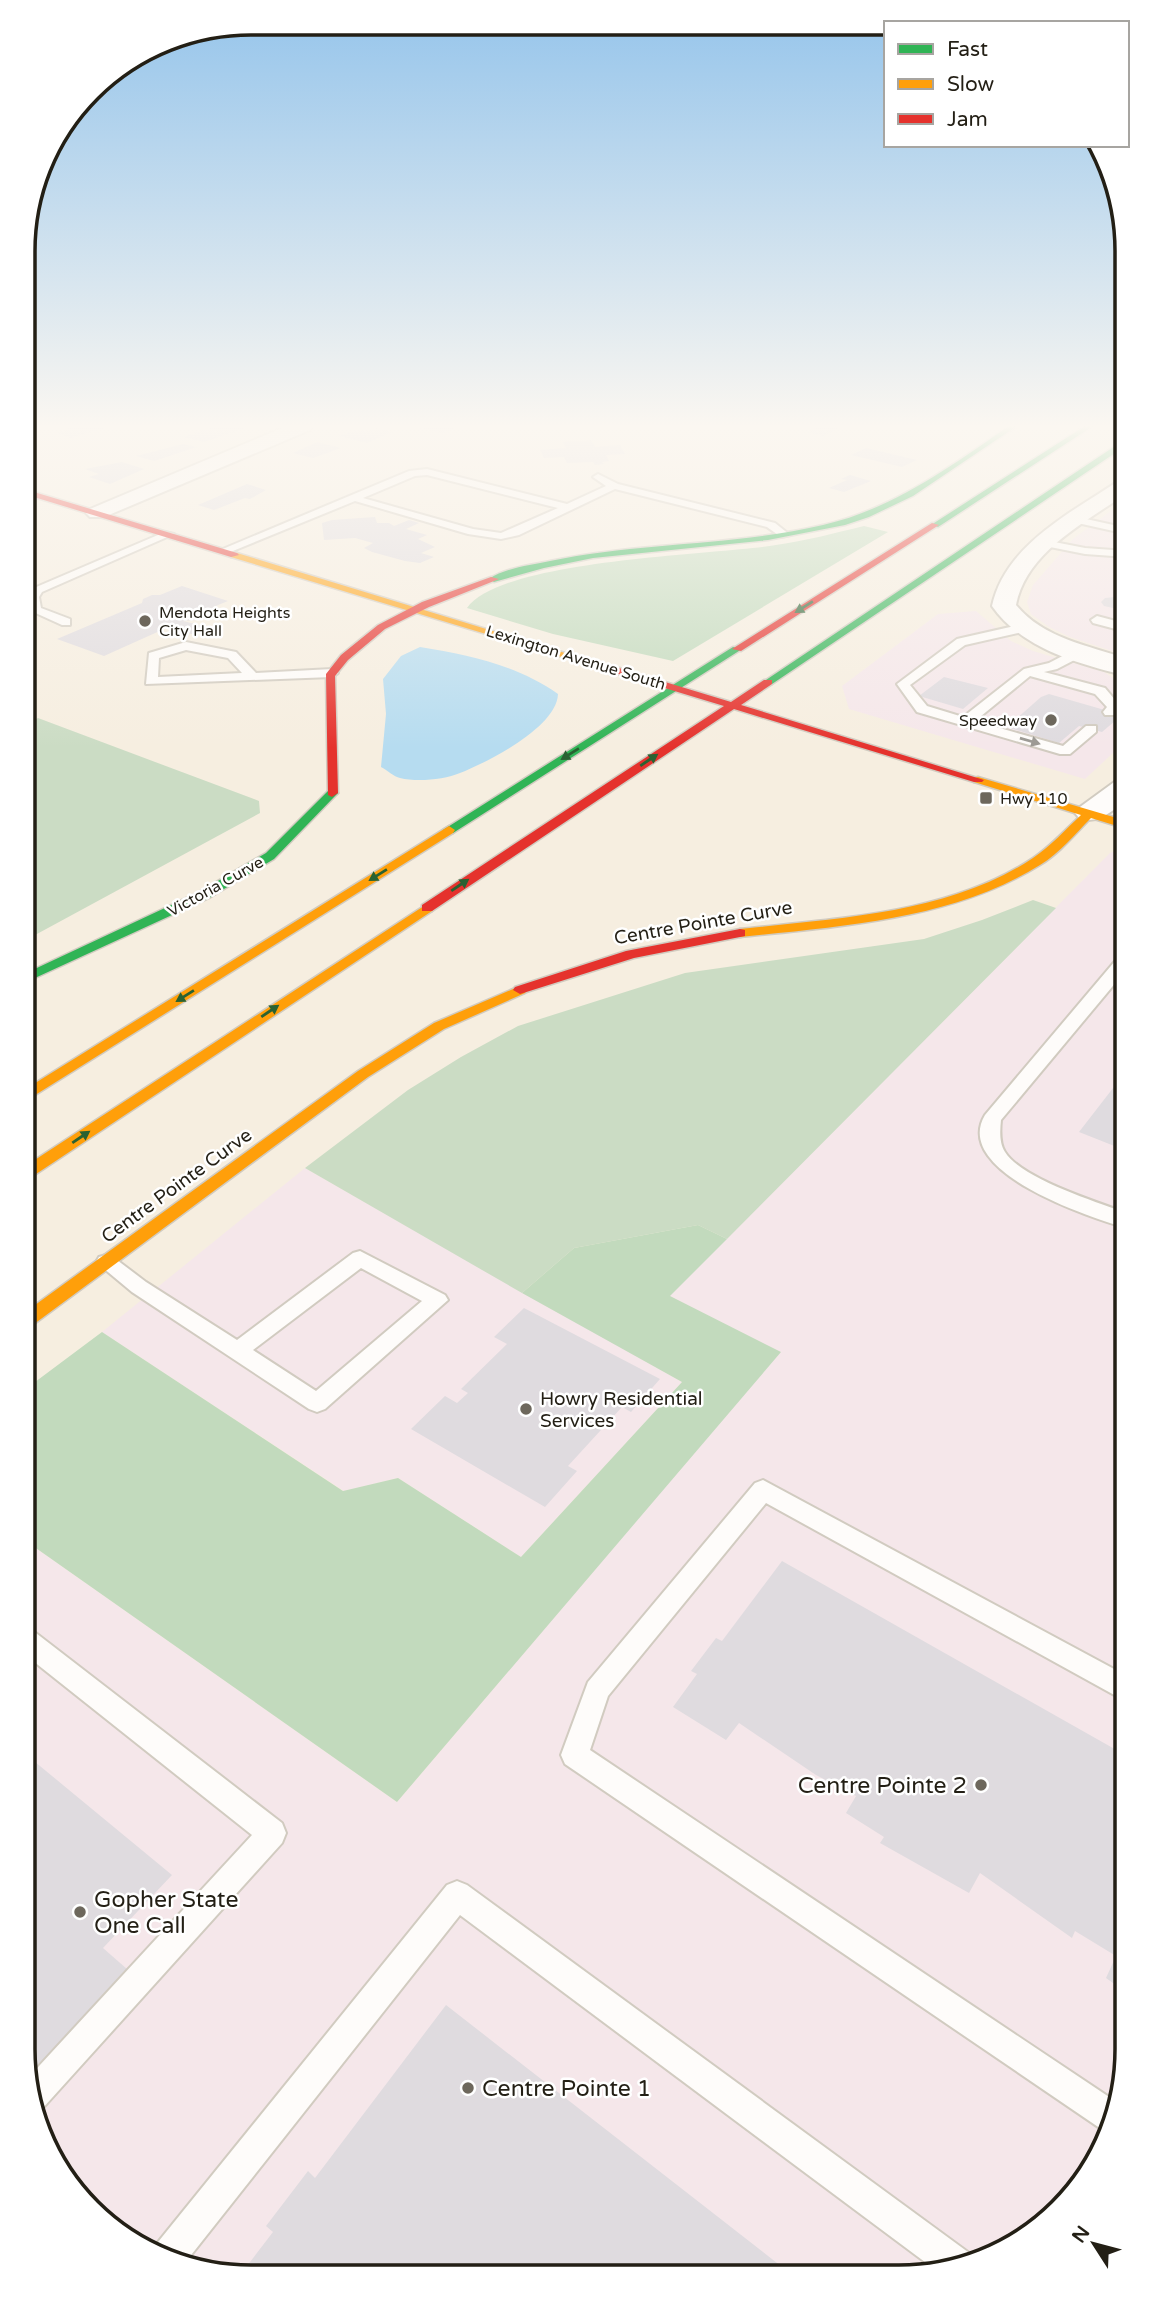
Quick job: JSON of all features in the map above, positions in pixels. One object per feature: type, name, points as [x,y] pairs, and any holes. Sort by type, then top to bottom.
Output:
[{"type":"main road","points":[[332,673],[337,664],[370,633],[494,578],[598,554],[793,533]]},
{"type":"main road","points":[[35,1090],[922,533]]},
{"type":"main road","points":[[35,1167],[993,533]]},
{"type":"main road","name":"Lexington Avenue South","points":[[169,534],[1115,821]]},
{"type":"main road","name":"Victoria Curve","points":[[35,974],[204,895],[270,856],[332,793],[332,673]]},
{"type":"main road","name":"Centre Pointe Curve","points":[[35,1313],[363,1074],[439,1026],[536,983],[631,954],[720,936],[892,914],[967,895],[1037,862],[1090,813]]},
{"type":"street","points":[[1058,533],[1044,543],[1017,574],[1003,595],[1004,607],[1023,628],[1048,641],[1115,664]]},
{"type":"street","points":[[1090,813],[1115,795]]},
{"type":"lane","points":[[224,551],[268,533]]},
{"type":"lane","points":[[481,533],[510,533]]},
{"type":"lane","points":[[35,594],[38,590],[169,534]]},
{"type":"lane","points":[[1044,543],[1085,551],[1115,553]]},
{"type":"lane","points":[[1085,551],[1115,561]]},
{"type":"lane","points":[[35,606],[36,610],[66,622]]},
{"type":"lane","points":[[1097,620],[1115,625]]},
{"type":"lane","points":[[1023,628],[961,642],[903,684],[922,709],[1065,751],[1091,729]]},
{"type":"lane","points":[[253,676],[232,655],[186,646],[153,656],[151,681],[332,673]]},
{"type":"lane","points":[[965,722],[1028,672],[1053,666],[1080,652]]},
{"type":"lane","points":[[1028,672],[1100,691],[1114,707],[1110,712]]},
{"type":"lane","points":[[1115,972],[992,1119],[990,1139],[1000,1159],[1022,1176],[1115,1216]]},
{"type":"lane","points":[[106,1262],[139,1287],[237,1351],[317,1403],[437,1300],[360,1258],[237,1351]]},
{"type":"lane","points":[[1105,2114],[575,1755],[597,1690],[763,1490],[1115,1683]]},
{"type":"lane","points":[[35,1647],[272,1833],[39,2089]]},
{"type":"lane","points":[[173,2250],[457,1895],[949,2259]]},
{"type":"shaded area","points":[[1081,533],[1115,533],[1115,652],[1070,637],[1031,614],[1027,602],[1033,585]]},
{"type":"shaded area","points":[[976,611],[1011,641],[1033,651],[1104,672],[1115,679],[1115,751],[1085,779],[849,709],[842,686],[938,614]]},
{"type":"shaded area","points":[[1115,851],[1115,2063],[1108,2105],[1099,2132],[1070,2180],[1052,2202],[1019,2229],[995,2243],[955,2258],[899,2265],[251,2265],[195,2258],[155,2243],[131,2229],[89,2191],[71,2169],[57,2145],[46,2118],[35,2063],[35,1547],[397,1802],[780,1352],[669,1296],[1110,853]]},
{"type":"shaded area","points":[[305,1168],[682,1382],[521,1557],[398,1478],[344,1491],[102,1332]]},
{"type":"green space","points":[[833,533],[886,533],[673,661],[553,634],[467,608],[488,592],[521,579],[564,569],[660,556],[747,549]]},
{"type":"green space","points":[[38,718],[259,801],[260,813],[35,935],[35,720]]},
{"type":"green space","points":[[1033,900],[1056,908],[727,1239],[698,1225],[574,1248],[522,1293],[305,1168],[408,1090],[518,1026],[685,973],[924,939]]},
{"type":"green space","points":[[698,1225],[727,1239],[670,1296],[781,1352],[397,1802],[35,1547],[35,1382],[102,1332],[343,1491],[398,1478],[521,1557],[682,1382],[522,1293],[574,1248]]},
{"type":"water","points":[[420,647],[509,668],[558,694],[555,706],[534,731],[503,752],[472,768],[438,779],[414,780],[398,777],[381,767],[386,714],[383,679],[401,656]]},
{"type":"building","points":[[323,533],[421,533],[427,535],[418,539],[435,547],[421,553],[434,557],[420,563],[405,561],[372,552],[364,548],[373,543],[355,538],[324,540]]},
{"type":"building","name":"Mendota Heights City Hall","points":[[182,586],[228,601],[213,607],[213,614],[197,620],[183,621],[207,627],[201,633],[191,634],[173,625],[104,656],[57,639],[142,603],[143,599],[152,595],[160,595]]},
{"type":"building","points":[[1115,597],[1115,608],[1104,606],[1101,602],[1105,598]]},
{"type":"building","name":"Speedway","points":[[944,677],[988,688],[963,709],[919,696]]},
{"type":"building","name":"Speedway","points":[[1049,694],[1115,713],[1115,721],[1102,732],[1079,726],[1059,743],[1007,727],[1041,697]]},
{"type":"building","points":[[1115,1086],[1115,1146],[1079,1132]]},
{"type":"building","name":"Howry Residential Services","points":[[524,1308],[660,1379],[631,1412],[622,1407],[568,1466],[577,1471],[545,1507],[411,1429],[445,1396],[457,1403],[468,1393],[461,1389],[507,1344],[494,1337]]},
{"type":"building","name":"Centre Pointe 2","points":[[782,1561],[1115,1749],[1115,1955],[1075,1931],[1072,1938],[980,1873],[969,1893],[880,1843],[884,1837],[846,1813],[856,1796],[816,1775],[739,1723],[726,1740],[673,1707],[697,1674],[691,1671],[716,1638],[722,1641]]},
{"type":"building","name":"Gopher State One Call","points":[[35,1762],[172,1875],[103,1948],[127,1969],[36,2070]]},
{"type":"building","name":"Centre Pointe 2","points":[[1115,1958],[1115,1984],[1106,1978]]},
{"type":"building","name":"Centre Pointe 1","points":[[446,2005],[780,2265],[248,2265],[273,2232],[266,2226],[308,2171],[315,2178]]},
{"type":"traffic: fast","points":[[494,579],[543,565],[593,556],[796,533]]},
{"type":"traffic: fast","points":[[768,682],[990,533]]},
{"type":"traffic: fast","points":[[449,830],[737,649]]},
{"type":"traffic: fast","points":[[35,974],[204,895],[270,856],[332,793]]},
{"type":"traffic: slow","points":[[234,555],[619,671]]},
{"type":"traffic: slow","points":[[978,780],[1115,821]]},
{"type":"traffic: slow","points":[[740,933],[854,920],[965,895],[1034,863],[1090,813]]},
{"type":"traffic: slow","points":[[35,1090],[449,830]]},
{"type":"traffic: slow","points":[[35,1167],[427,908]]},
{"type":"traffic: slow","points":[[35,1314],[363,1074],[439,1026],[520,990]]},
{"type":"traffic: jam","points":[[163,533],[234,555]]},
{"type":"traffic: jam","points":[[737,649],[922,533]]},
{"type":"traffic: jam","points":[[332,793],[330,676],[345,657],[382,627],[449,595],[494,579]]},
{"type":"traffic: jam","points":[[619,671],[978,780]]},
{"type":"traffic: jam","points":[[427,908],[768,682]]},
{"type":"traffic: jam","points":[[520,990],[631,954],[740,933]]},
{"type":"place","name":"Mendota Heights City Hall","points":[[145,621]]},
{"type":"place","name":"Speedway","points":[[1051,720]]},
{"type":"place","name":"Hwy 110","points":[[986,798]]},
{"type":"place","name":"Howry Residential Services","points":[[526,1409]]},
{"type":"place","name":"Centre Pointe 2","points":[[981,1785]]},
{"type":"place","name":"Gopher State One Call","points":[[80,1912]]},
{"type":"place","name":"Centre Pointe 1","points":[[468,2088]]}]
